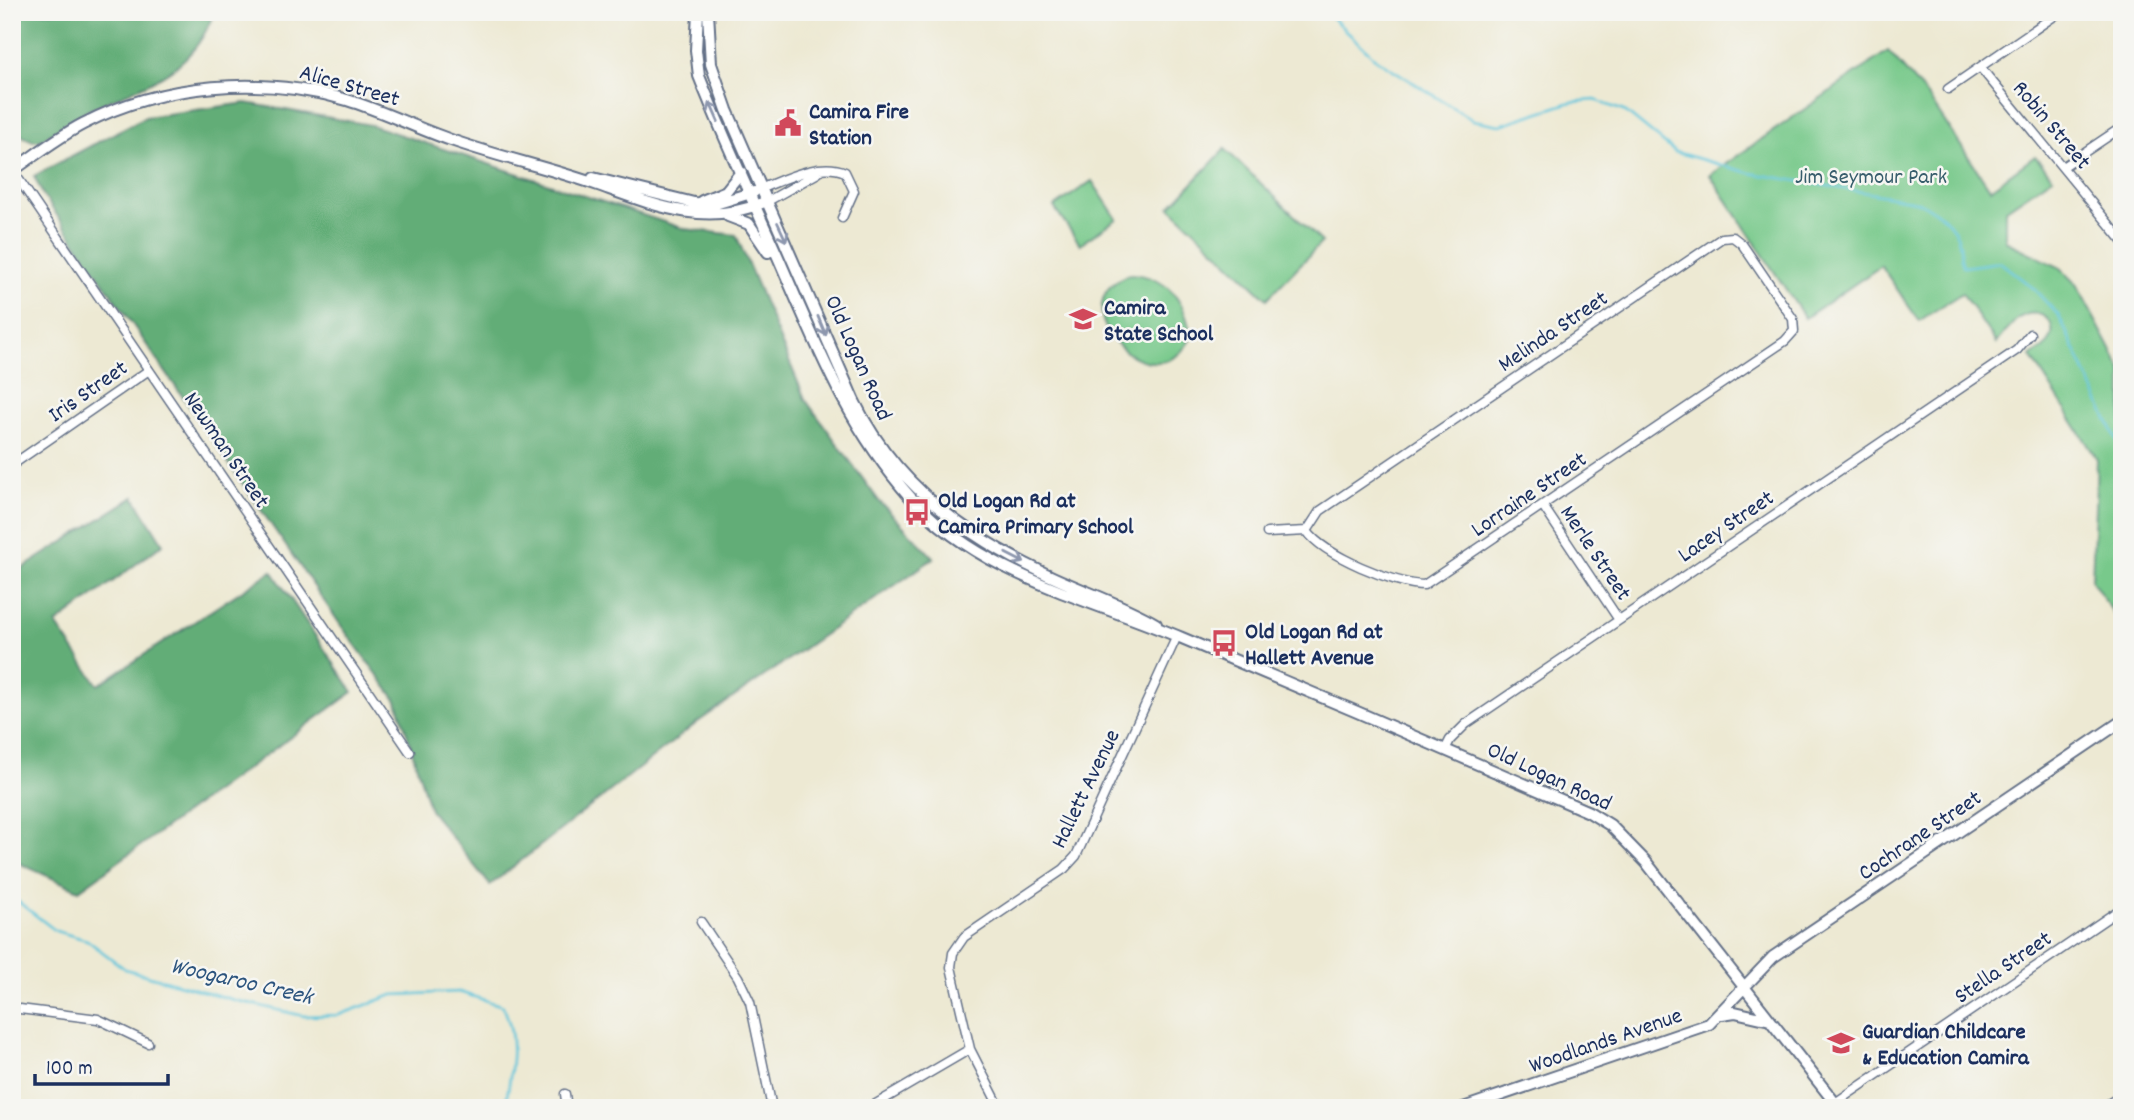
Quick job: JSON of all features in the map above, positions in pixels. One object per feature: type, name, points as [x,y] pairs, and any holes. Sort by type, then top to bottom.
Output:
[{"type":"main road","name":"Old Logan Road","points":[[696,12],[699,76],[794,293],[857,428],[927,514],[963,543],[1017,573],[1083,602],[1177,636],[1589,812],[1610,825],[1646,862],[1837,1105]]},
{"type":"main road","name":"Old Logan Road","points":[[708,12],[708,43],[718,87],[854,401],[873,437],[889,458],[934,505],[985,543],[1044,573],[1134,611],[1177,636]]},
{"type":"main road","name":"Alice Street","points":[[13,170],[83,124],[128,106],[165,96],[233,86],[276,86],[335,97],[384,113],[450,140],[683,211],[724,215],[768,201]]},
{"type":"main road","points":[[694,203],[726,191],[740,172]]},
{"type":"main road","name":"Alice Street","points":[[563,173],[617,183],[694,203],[715,204],[762,188]]},
{"type":"main road","name":"Old Logan Road","points":[[724,215],[751,226],[794,293]]},
{"type":"main road","name":"Cochrane Street","points":[[1744,985],[1773,957],[2122,721]]},
{"type":"main road","name":"Woodlands Avenue","points":[[1463,1108],[1703,1028],[1722,1014],[1744,985]]},
{"type":"main road","points":[[1722,1014],[1735,1012],[1771,1021]]},
{"type":"street","points":[[1948,89],[2060,12]]},
{"type":"street","name":"Robin Street","points":[[1980,67],[2064,166],[2122,240]]},
{"type":"street","points":[[2064,166],[2122,127]]},
{"type":"street","points":[[762,188],[834,167],[845,172],[854,191],[842,218]]},
{"type":"street","points":[[768,201],[823,169]]},
{"type":"street","name":"Newman Street","points":[[13,170],[410,752]]},
{"type":"street","name":"Melinda Street","points":[[1307,531],[1320,511],[1722,238],[1733,237],[1742,244],[1793,320],[1794,331]]},
{"type":"street","name":"Lorraine Street","points":[[1307,531],[1324,548],[1409,585],[1424,585],[1785,341],[1794,331]]},
{"type":"street","name":"Lacey Street","points":[[1445,750],[1450,740],[1466,724],[2017,350],[2030,334]]},
{"type":"street","name":"Iris Street","points":[[12,465],[149,370]]},
{"type":"street","name":"Merle Street","points":[[1543,506],[1619,620]]},
{"type":"street","points":[[1267,533],[1307,531]]},
{"type":"street","name":"Hallett Avenue","points":[[1000,1108],[970,1049],[951,967],[953,953],[964,937],[1064,870],[1076,856],[1177,636]]},
{"type":"street","name":"Stella Street","points":[[1837,1105],[2122,908]]},
{"type":"street","points":[[701,922],[738,977],[750,1002],[772,1108]]},
{"type":"street","points":[[12,1008],[98,1019],[148,1043]]},
{"type":"street","points":[[869,1108],[970,1049]]},
{"type":"street","points":[[565,1094],[567,1108]]},
{"type":"street","points":[[2102,1108],[2122,1095]]},
{"type":"green space","points":[[12,12],[213,14],[203,36],[191,53],[176,67],[159,78],[76,117],[40,141],[33,141],[12,131]]},
{"type":"green space","name":"Jim Seymour Park","points":[[1888,51],[1929,98],[1990,189],[2035,156],[2053,177],[2005,210],[2005,241],[2059,267],[2076,284],[2122,370],[2122,626],[2092,581],[2097,459],[2031,356],[2046,345],[2052,336],[2050,323],[2046,318],[2034,314],[2019,318],[1996,343],[1962,293],[1919,321],[1881,266],[1805,318],[1710,175]]},
{"type":"green space","points":[[246,103],[371,125],[685,229],[736,235],[805,399],[879,501],[934,558],[698,722],[490,885],[430,810],[397,701],[342,627],[43,195],[34,176],[145,117]]},
{"type":"green space","points":[[1225,149],[1322,242],[1267,299],[1170,207]]},
{"type":"green space","points":[[1092,181],[1117,219],[1080,244],[1054,207]]},
{"type":"green space","points":[[1130,274],[1155,280],[1173,293],[1180,302],[1191,338],[1174,357],[1155,362],[1135,357],[1117,344],[1105,326],[1102,307],[1109,288]]},
{"type":"green space","points":[[134,497],[163,544],[56,624],[98,685],[272,571],[353,692],[79,890],[12,860],[12,575]]},
{"type":"waterway","points":[[1326,12],[1376,59],[1473,120],[1500,125],[1571,102],[1595,100],[1626,112],[1675,152],[1750,173],[1916,201],[1931,209],[1954,229],[1964,267],[2000,262],[2033,288],[2059,316],[2122,451]]},
{"type":"waterway","name":"Woogaroo Creek","points":[[12,897],[56,931],[87,940],[125,969],[234,1000],[304,1016],[339,1015],[393,995],[459,992],[503,1006],[512,1043],[505,1108]]},
{"type":"place","name":"Camira Fire Station","points":[[788,123]]},
{"type":"place","name":"Camira State School","points":[[1083,319]]},
{"type":"place","name":"Old Logan Rd at Camira Primary School","points":[[917,512]]},
{"type":"place","name":"Old Logan Rd at Hallett Avenue","points":[[1224,643]]},
{"type":"place","name":"Guardian Childcare & Education Camira","points":[[1841,1043]]}]
